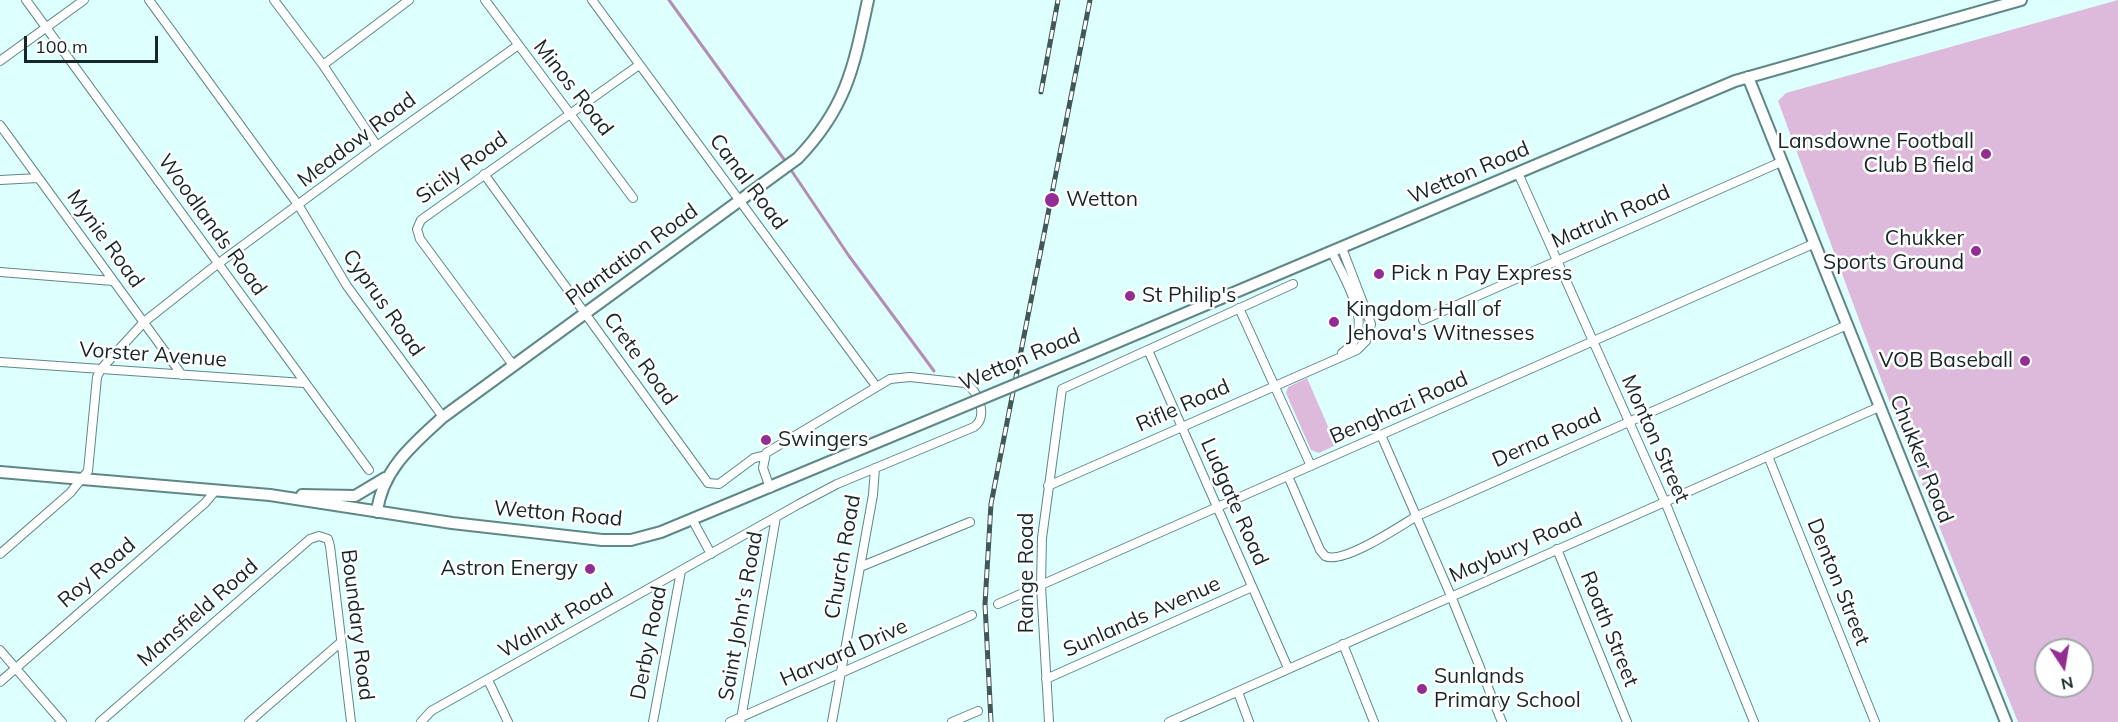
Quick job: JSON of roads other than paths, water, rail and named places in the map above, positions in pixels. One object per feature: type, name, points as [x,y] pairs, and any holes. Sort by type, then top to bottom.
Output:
[{"type":"main road","name":"Plantation Road","points":[[376,512],[379,493],[386,477],[407,450],[443,417],[798,158],[828,125],[851,74],[868,0]]},
{"type":"main road","name":"Wetton Road","points":[[0,472],[293,498],[509,531],[616,541],[648,536],[770,488],[1337,250],[1685,100],[1748,76],[2021,0]]},
{"type":"main road","name":"Chukker Road","points":[[1748,76],[1780,162],[2006,722]]},
{"type":"main road","points":[[293,498],[305,494],[355,496],[386,477]]},
{"type":"street","name":"Woodlands Road","points":[[26,0],[369,470]]},
{"type":"street","points":[[0,61],[84,0]]},
{"type":"street","name":"Cyprus Road","points":[[149,0],[299,206],[347,286],[443,417]]},
{"type":"street","points":[[274,0],[323,65],[377,146]]},
{"type":"street","points":[[323,65],[409,0]]},
{"type":"street","name":"Minos Road","points":[[485,0],[633,198]]},
{"type":"street","name":"Canal Road","points":[[592,0],[876,386]]},
{"type":"street","name":"Meadow Road","points":[[101,369],[144,322],[377,146],[518,46]]},
{"type":"street","name":"Sicily Road","points":[[513,365],[420,239],[417,229],[421,220],[639,64]]},
{"type":"street","name":"Mynie Road","points":[[0,125],[182,375]]},
{"type":"street","name":"Matruh Road","points":[[1423,320],[1780,162]]},
{"type":"street","name":"Monton Street","points":[[1518,173],[1664,502],[1754,722]]},
{"type":"street","name":"Crete Road","points":[[484,174],[708,483],[719,484],[754,458],[763,456],[876,386],[901,377],[965,383],[972,388],[982,409],[980,421],[974,427],[875,468]]},
{"type":"street","points":[[0,180],[38,178]]},
{"type":"street","name":"Benghazi Road","points":[[998,604],[1813,244]]},
{"type":"street","name":"Rifle Road","points":[[1048,486],[1275,384],[1357,350],[1366,341],[1371,324],[1337,250]]},
{"type":"street","points":[[0,272],[113,281]]},
{"type":"street","points":[[1148,350],[1293,284]]},
{"type":"street","points":[[1239,308],[1311,466]]},
{"type":"street","name":"Derna Road","points":[[1288,477],[1320,550],[1329,558],[1378,539],[1415,516],[1847,325]]},
{"type":"street","name":"Range Road","points":[[1049,722],[1041,586],[1042,538],[1062,389],[1148,350]]},
{"type":"street","name":"Ludgate Road","points":[[1148,350],[1288,668]]},
{"type":"street","name":"Vorster Avenue","points":[[0,362],[304,383]]},
{"type":"street","points":[[0,554],[70,493],[82,479],[90,464],[95,384],[101,369]]},
{"type":"street","name":"Maybury Road","points":[[1169,722],[1879,407]]},
{"type":"street","points":[[1381,435],[1451,596],[1502,722]]},
{"type":"street","points":[[763,456],[763,468],[770,488]]},
{"type":"street","name":"Denton Street","points":[[1768,456],[1875,722]]},
{"type":"street","name":"Walnut Road","points":[[421,722],[431,711],[776,517],[837,484],[875,468]]},
{"type":"street","name":"Church Road","points":[[832,722],[873,495],[875,468]]},
{"type":"street","name":"Roy Road","points":[[0,682],[205,503],[216,490]]},
{"type":"street","name":"Saint John's Road","points":[[741,720],[776,517]]},
{"type":"street","points":[[692,519],[711,554]]},
{"type":"street","points":[[860,567],[970,522]]},
{"type":"street","name":"Boundary Road","points":[[322,537],[328,539],[330,546],[351,722]]},
{"type":"street","name":"Mansfield Road","points":[[100,722],[310,539],[322,537]]},
{"type":"street","name":"Roath Street","points":[[1557,549],[1627,722]]},
{"type":"street","name":"Derby Road","points":[[653,722],[681,571]]},
{"type":"street","name":"Sunlands Avenue","points":[[1046,679],[1252,587]]},
{"type":"street","name":"Harvard Drive","points":[[730,722],[741,720],[972,615]]},
{"type":"street","points":[[249,722],[341,642]]},
{"type":"street","points":[[1343,645],[1374,722]]},
{"type":"street","points":[[0,650],[62,722]]},
{"type":"street","points":[[488,680],[508,722]]},
{"type":"street","points":[[1238,692],[1250,722]]},
{"type":"street","points":[[952,722],[978,711]]},
{"type":"waterway","points":[[669,0],[786,162]]},
{"type":"waterway","points":[[789,167],[849,256],[934,371]]},
{"type":"railway","points":[[1041,92],[1058,0]]},
{"type":"railway","points":[[991,722],[985,604],[991,504],[1090,0]]},
{"type":"place","name":"Lansdowne Football Club B field","points":[[1986,154]]},
{"type":"place","name":"Wetton","points":[[1052,200]]},
{"type":"place","name":"Chukker Sports Ground","points":[[1976,251]]},
{"type":"place","name":"Pick n Pay Express","points":[[1379,274]]},
{"type":"place","name":"St Philip's","points":[[1130,296]]},
{"type":"place","name":"Kingdom Hall of Jehova's Witnesses","points":[[1334,322]]},
{"type":"place","name":"VOB Baseball","points":[[2025,361]]},
{"type":"place","name":"Swingers","points":[[766,440]]},
{"type":"place","name":"Astron Energy","points":[[590,569]]},
{"type":"place","name":"Sunlands Primary School","points":[[1422,689]]}]
